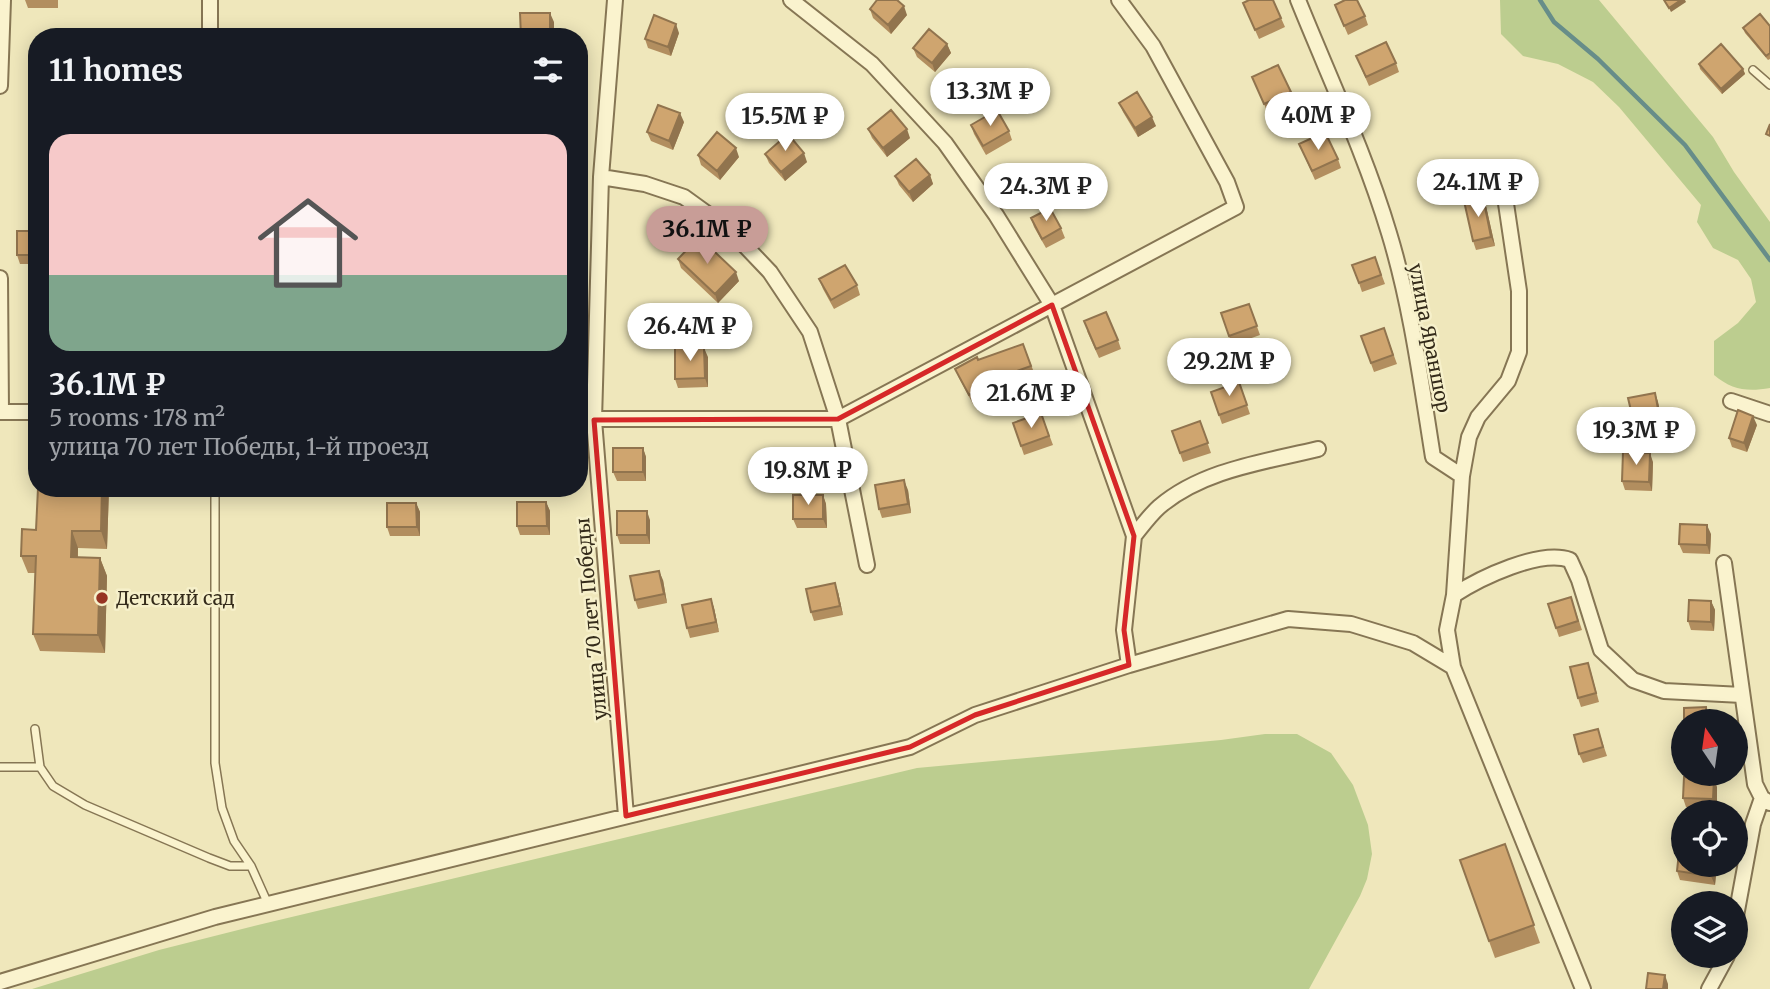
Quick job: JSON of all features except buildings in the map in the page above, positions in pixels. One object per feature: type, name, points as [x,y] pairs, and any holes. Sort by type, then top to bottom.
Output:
[{"type":"street","points":[[0,86],[3,0]]},
{"type":"street","points":[[210,0],[210,28]]},
{"type":"street","name":"улица 70 лет Победы","points":[[588,403],[601,177],[615,0]]},
{"type":"street","points":[[791,0],[872,64],[945,143],[996,215],[1052,305],[1134,536],[1124,630],[1129,665]]},
{"type":"street","points":[[588,420],[838,419],[1236,207],[1227,182],[1153,46],[1119,0]]},
{"type":"street","name":"улица Яраншор","points":[[1298,0],[1364,161],[1389,233],[1413,333],[1433,457],[1462,476]]},
{"type":"street","points":[[1501,170],[1519,291],[1519,352],[1508,381],[1478,417],[1469,437],[1462,476],[1454,595],[1447,629],[1453,667],[1583,989]]},
{"type":"street","points":[[601,177],[645,184],[684,198],[731,231],[770,272],[810,332],[838,419],[867,565]]},
{"type":"street","points":[[0,278],[0,412],[28,412]]},
{"type":"street","points":[[1731,401],[1770,414]]},
{"type":"street","name":"улица 70 лет Победы","points":[[588,430],[625,816]]},
{"type":"street","points":[[1134,536],[1158,508],[1181,491],[1223,472],[1318,449]]},
{"type":"street","points":[[1454,595],[1476,580],[1508,567],[1560,556],[1570,560],[1579,580],[1601,650],[1633,680],[1664,691],[1742,695]]},
{"type":"street","points":[[1724,563],[1755,785],[1766,801],[1752,824],[1740,891]]},
{"type":"street","points":[[0,982],[215,917],[910,747],[975,715],[1129,665],[1288,619],[1352,624],[1413,643],[1453,667]]},
{"type":"street","points":[[1709,989],[1720,968]]},
{"type":"lane","points":[[1753,70],[1770,85]]},
{"type":"lane","points":[[215,497],[215,763],[222,808],[234,841],[251,866],[268,904]]},
{"type":"lane","points":[[35,729],[40,767],[53,786],[85,805],[209,858],[230,866],[251,866]]},
{"type":"lane","points":[[0,767],[40,767]]},
{"type":"highlighted area","points":[[1052,305],[1134,536],[1124,630],[1129,665],[975,715],[910,747],[626,816],[594,420],[838,419]]},
{"type":"green space","points":[[1500,0],[1599,0],[1713,137],[1770,222],[1770,388],[1740,389],[1714,375],[1714,341],[1738,323],[1756,302],[1751,279],[1738,260],[1713,248],[1697,222],[1701,205],[1619,107],[1593,82],[1558,64],[1523,56],[1501,34]]},
{"type":"green space","points":[[1265,734],[1297,734],[1331,753],[1353,785],[1368,825],[1372,854],[1367,879],[1309,989],[32,989],[159,950],[258,925],[917,768]]},
{"type":"waterway","points":[[1540,0],[1554,22],[1598,59],[1685,145],[1770,260]]},
{"type":"place","name":"Детский сад","points":[[102,598]]}]
